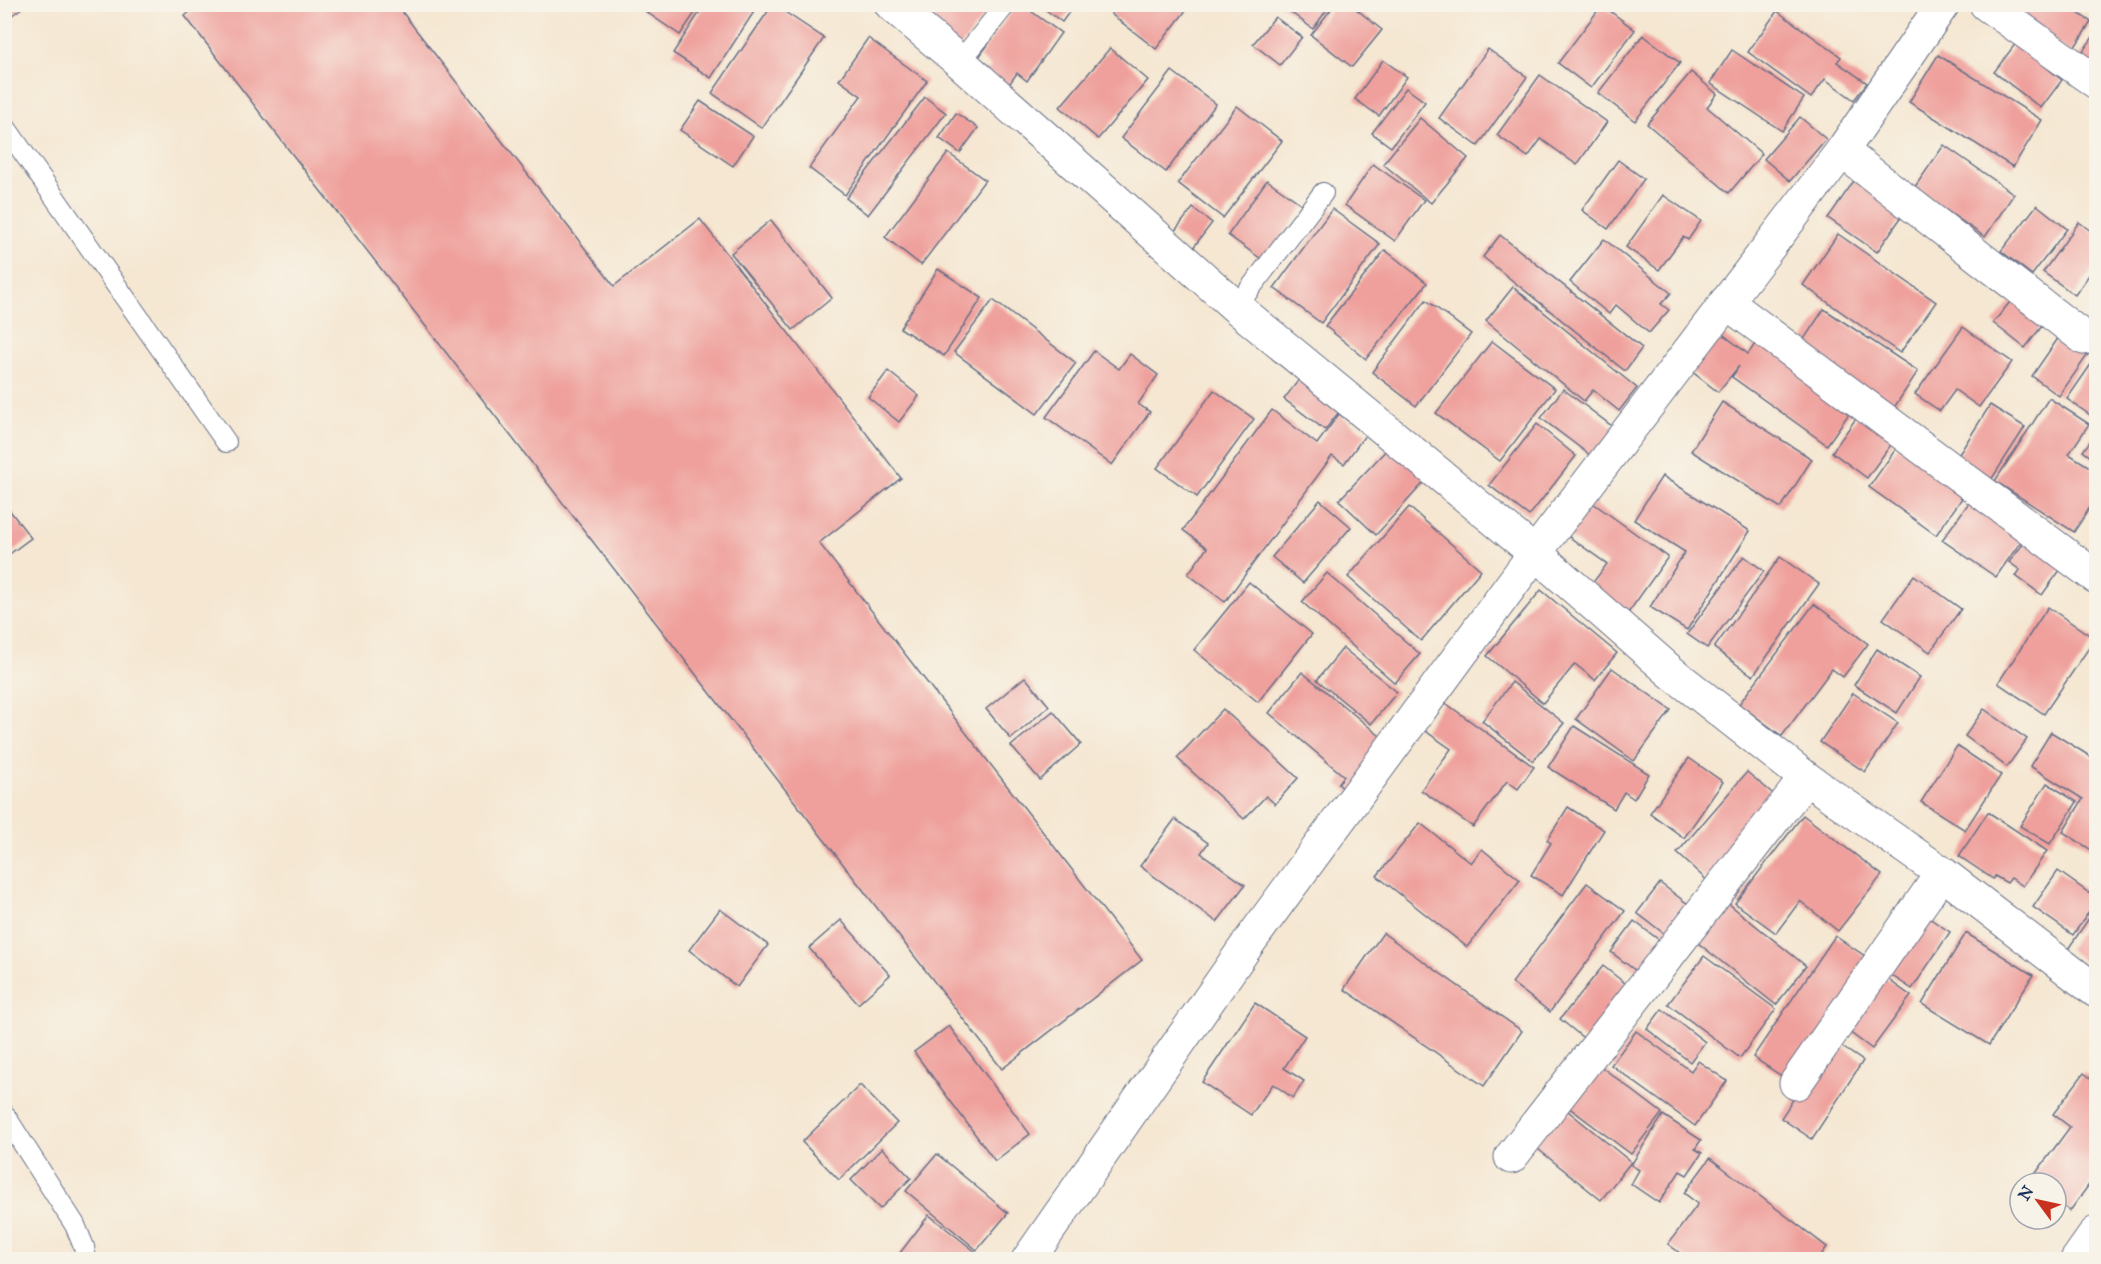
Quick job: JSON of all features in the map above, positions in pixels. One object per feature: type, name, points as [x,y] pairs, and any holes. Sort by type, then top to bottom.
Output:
[{"type":"street","points":[[891,4],[960,62],[1236,306],[1535,553],[1671,672],[1806,778],[1942,873],[2097,991]]},
{"type":"street","points":[[1028,1260],[1247,945],[1535,553],[1842,151],[1943,4]]},
{"type":"street","points":[[1986,4],[2097,82]]},
{"type":"street","points":[[1842,151],[2084,338]]},
{"type":"street","points":[[1726,302],[2097,577]]},
{"type":"street","points":[[1511,1157],[1806,778]]},
{"type":"street","points":[[1796,1083],[1942,873]]},
{"type":"street","points":[[2077,1260],[2097,1233]]},
{"type":"lane","points":[[960,62],[1006,4]]},
{"type":"lane","points":[[4,125],[226,442]]},
{"type":"lane","points":[[1236,306],[1323,193]]},
{"type":"lane","points":[[4,1114],[75,1225],[84,1247],[86,1260]]},
{"type":"building","points":[[4,4],[27,4],[11,16]]},
{"type":"building","points":[[199,4],[396,4],[614,286],[700,219],[901,478],[819,543],[1142,960],[1002,1069],[185,16]]},
{"type":"building","points":[[645,4],[701,4],[680,35],[642,9]]},
{"type":"building","points":[[705,4],[759,4],[711,78],[673,53]]},
{"type":"building","points":[[773,4],[824,38],[762,128],[712,93]]},
{"type":"building","points":[[932,4],[993,4],[958,50],[919,21]]},
{"type":"building","points":[[1017,4],[1021,4],[1061,33],[1027,81],[1017,73],[1008,86],[987,71],[991,67],[979,57]]},
{"type":"building","points":[[1038,4],[1075,4],[1062,22]]},
{"type":"building","points":[[1118,4],[1191,4],[1156,49],[1111,14]]},
{"type":"building","points":[[1280,4],[1331,4],[1313,29]]},
{"type":"building","points":[[1335,4],[1350,4],[1382,30],[1352,67],[1311,35]]},
{"type":"building","points":[[2001,4],[2065,4],[2091,22],[2071,53]]},
{"type":"building","points":[[1602,5],[1635,30],[1591,88],[1558,63]]},
{"type":"building","points":[[1777,11],[1841,57],[1837,62],[1867,83],[1854,100],[1825,79],[1811,98],[1748,52]]},
{"type":"building","points":[[1275,17],[1302,37],[1280,65],[1253,44]]},
{"type":"building","points":[[2096,33],[2096,73],[2077,59]]},
{"type":"building","points":[[1643,35],[1680,63],[1635,121],[1598,93]]},
{"type":"building","points":[[868,38],[927,81],[845,195],[809,168],[861,96],[839,80]]},
{"type":"building","points":[[2016,43],[2062,80],[2041,108],[1994,72]]},
{"type":"building","points":[[1110,48],[1148,80],[1098,139],[1060,107]]},
{"type":"building","points":[[1488,49],[1527,77],[1478,146],[1439,118]]},
{"type":"building","points":[[1732,50],[1804,98],[1782,131],[1710,83]]},
{"type":"building","points":[[1938,55],[2042,120],[2013,167],[1909,102]]},
{"type":"building","points":[[1383,60],[1407,77],[1379,116],[1355,99]]},
{"type":"building","points":[[1172,71],[1216,104],[1166,172],[1121,138]]},
{"type":"building","points":[[1691,72],[1717,94],[1707,107],[1762,154],[1729,193],[1647,124]]},
{"type":"building","points":[[1540,75],[1607,122],[1577,165],[1541,139],[1528,157],[1497,135]]},
{"type":"building","points":[[1406,88],[1425,102],[1391,147],[1372,133]]},
{"type":"building","points":[[925,97],[946,113],[868,215],[846,198]]},
{"type":"building","points":[[700,101],[753,136],[733,166],[680,130]]},
{"type":"building","points":[[1237,106],[1282,141],[1223,218],[1178,183]]},
{"type":"building","points":[[956,113],[978,128],[960,153],[939,138]]},
{"type":"building","points":[[1800,117],[1826,139],[1790,181],[1764,159]]},
{"type":"building","points":[[1420,118],[1468,158],[1431,203],[1383,164]]},
{"type":"building","points":[[1944,145],[2014,194],[1985,237],[1914,188]]},
{"type":"building","points":[[948,153],[985,180],[921,265],[885,237]]},
{"type":"building","points":[[1618,160],[1644,179],[1608,229],[1582,210]]},
{"type":"building","points":[[1373,164],[1424,200],[1395,241],[1345,205]]},
{"type":"building","points":[[1856,178],[1905,212],[1877,252],[1828,218]]},
{"type":"building","points":[[1267,180],[1304,206],[1264,261],[1228,235]]},
{"type":"building","points":[[1663,195],[1701,221],[1688,240],[1683,237],[1659,270],[1626,247]]},
{"type":"building","points":[[2037,205],[2067,229],[2032,275],[2001,251]]},
{"type":"building","points":[[1193,208],[1212,223],[1193,248],[1173,233]]},
{"type":"building","points":[[1332,209],[1380,244],[1321,323],[1274,288]]},
{"type":"building","points":[[771,220],[832,298],[793,330],[731,253]]},
{"type":"building","points":[[2079,222],[2096,235],[2096,265],[2075,295],[2043,272]]},
{"type":"building","points":[[1838,234],[1936,302],[1900,353],[1803,285]]},
{"type":"building","points":[[1500,235],[1642,348],[1625,371],[1483,257]]},
{"type":"building","points":[[1604,239],[1671,293],[1661,304],[1669,310],[1649,333],[1616,305],[1609,314],[1570,282]]},
{"type":"building","points":[[1385,250],[1427,283],[1366,359],[1325,326]]},
{"type":"building","points":[[938,269],[982,298],[944,356],[900,328]]},
{"type":"building","points":[[1513,287],[1637,388],[1619,411],[1593,390],[1584,401],[1486,321]]},
{"type":"building","points":[[2018,292],[2049,317],[2025,348],[1993,323]]},
{"type":"building","points":[[993,300],[1076,363],[1037,414],[954,352]]},
{"type":"building","points":[[1426,300],[1471,334],[1416,406],[1372,372]]},
{"type":"building","points":[[1824,309],[1918,371],[1890,414],[1796,351]]},
{"type":"building","points":[[1963,327],[2012,362],[1979,407],[1955,390],[1940,411],[1915,394]]},
{"type":"building","points":[[1720,332],[1748,354],[1758,340],[1853,408],[1827,445],[1732,377],[1739,366],[1718,392],[1690,370]]},
{"type":"building","points":[[2061,334],[2089,353],[2059,396],[2032,376]]},
{"type":"building","points":[[1492,341],[1555,389],[1500,461],[1436,413]]},
{"type":"building","points":[[1094,351],[1119,369],[1130,354],[1158,375],[1138,404],[1150,412],[1112,465],[1046,417]]},
{"type":"building","points":[[2096,357],[2096,419],[2067,399]]},
{"type":"building","points":[[888,371],[919,396],[899,422],[868,397]]},
{"type":"building","points":[[1301,377],[1342,408],[1325,430],[1284,399]]},
{"type":"building","points":[[1563,389],[1617,430],[1595,459],[1541,418]]},
{"type":"building","points":[[1214,390],[1254,419],[1197,497],[1157,468]]},
{"type":"building","points":[[2049,398],[2089,424],[2069,454],[2096,471],[2096,498],[2074,532],[1995,481]]},
{"type":"building","points":[[1722,402],[1812,459],[1781,508],[1691,451]]},
{"type":"building","points":[[1990,405],[2025,427],[1991,480],[1956,459]]},
{"type":"building","points":[[1272,410],[1317,444],[1339,414],[1366,434],[1344,464],[1332,456],[1225,602],[1188,574],[1207,548],[1183,530]]},
{"type":"building","points":[[1862,410],[1897,436],[1867,478],[1832,452]]},
{"type":"building","points":[[1537,424],[1576,456],[1529,516],[1489,485]]},
{"type":"building","points":[[2096,433],[2096,461],[2083,451]]},
{"type":"building","points":[[1900,443],[1967,491],[1936,535],[1869,487]]},
{"type":"building","points":[[1392,444],[1429,477],[1376,535],[1339,500]]},
{"type":"building","points":[[1662,476],[1750,531],[1687,630],[1650,607],[1685,552],[1634,520]]},
{"type":"building","points":[[1976,493],[2029,530],[1996,577],[1942,540]]},
{"type":"building","points":[[1320,500],[1351,527],[1303,583],[1272,557]]},
{"type":"building","points":[[4,503],[31,538],[4,558]]},
{"type":"building","points":[[1593,503],[1668,557],[1626,616],[1588,589],[1607,564],[1568,536]]},
{"type":"building","points":[[1409,507],[1481,570],[1421,641],[1348,577]]},
{"type":"building","points":[[2030,535],[2066,562],[2042,595],[2016,576],[2020,570],[2009,562]]},
{"type":"building","points":[[1744,556],[1764,571],[1707,648],[1687,634]]},
{"type":"building","points":[[1780,557],[1819,584],[1753,676],[1714,648]]},
{"type":"building","points":[[1327,573],[1420,654],[1395,683],[1302,602]]},
{"type":"building","points":[[1914,575],[1961,609],[1930,652],[1883,619]]},
{"type":"building","points":[[1249,582],[1312,634],[1258,702],[1194,650]]},
{"type":"building","points":[[1541,590],[1617,653],[1595,680],[1575,664],[1543,703],[1487,656]]},
{"type":"building","points":[[1814,604],[1868,644],[1843,677],[1832,669],[1782,736],[1739,704]]},
{"type":"building","points":[[2048,607],[2095,639],[2044,714],[1998,683]]},
{"type":"building","points":[[1343,648],[1397,692],[1371,724],[1317,680]]},
{"type":"building","points":[[1877,649],[1920,677],[1897,713],[1854,685]]},
{"type":"building","points":[[1612,668],[1671,710],[1634,761],[1576,719]]},
{"type":"building","points":[[1302,672],[1391,745],[1351,795],[1338,784],[1344,776],[1269,713]]},
{"type":"building","points":[[1025,677],[1049,706],[1011,739],[986,709]]},
{"type":"building","points":[[1512,682],[1564,723],[1533,761],[1482,721]]},
{"type":"building","points":[[1853,693],[1898,723],[1865,772],[1820,742]]},
{"type":"building","points":[[1444,702],[1534,767],[1518,789],[1507,781],[1473,827],[1421,790],[1451,749],[1424,730]]},
{"type":"building","points":[[1223,709],[1298,778],[1275,804],[1266,796],[1244,819],[1177,758]]},
{"type":"building","points":[[1984,709],[2027,739],[2007,767],[1965,736]]},
{"type":"building","points":[[1053,711],[1081,744],[1040,780],[1011,746]]},
{"type":"building","points":[[1574,726],[1649,774],[1634,799],[1624,792],[1614,809],[1548,767]]},
{"type":"building","points":[[2051,732],[2096,760],[2096,853],[2063,832],[2083,799],[2030,766]]},
{"type":"building","points":[[1957,746],[2001,775],[1965,830],[1921,802]]},
{"type":"building","points":[[1689,758],[1723,782],[1684,838],[1650,813]]},
{"type":"building","points":[[1747,772],[1783,802],[1712,885],[1677,853]]},
{"type":"building","points":[[2047,783],[2077,802],[2050,844],[2020,826]]},
{"type":"building","points":[[1568,807],[1604,830],[1563,895],[1531,875],[1551,843],[1547,840]]},
{"type":"building","points":[[1988,812],[2047,851],[2023,886],[2011,878],[2007,883],[1995,876],[1993,879],[1959,856]]},
{"type":"building","points":[[1803,815],[1882,875],[1838,931],[1800,901],[1776,933],[1735,903]]},
{"type":"building","points":[[1175,819],[1208,843],[1201,853],[1245,885],[1217,922],[1140,866]]},
{"type":"building","points":[[1420,823],[1471,863],[1482,849],[1520,880],[1467,947],[1377,876]]},
{"type":"building","points":[[2058,871],[2096,898],[2096,902],[2073,935],[2033,907]]},
{"type":"building","points":[[1587,883],[1625,911],[1550,1012],[1512,983]]},
{"type":"building","points":[[1660,883],[1697,911],[1674,941],[1637,913]]},
{"type":"building","points":[[1724,900],[1806,966],[1776,1005],[1693,939]]},
{"type":"building","points":[[2096,908],[2096,961],[2092,967],[2068,949]]},
{"type":"building","points":[[720,909],[768,945],[737,987],[689,950]]},
{"type":"building","points":[[1920,912],[1950,932],[1912,989],[1882,969]]},
{"type":"building","points":[[841,920],[890,975],[858,1004],[809,948]]},
{"type":"building","points":[[1634,921],[1667,946],[1644,977],[1611,952]]},
{"type":"building","points":[[1383,933],[1522,1031],[1484,1086],[1344,989]]},
{"type":"building","points":[[1966,933],[2033,975],[1989,1045],[1922,1004]]},
{"type":"building","points":[[1835,936],[1874,962],[1792,1083],[1753,1057]]},
{"type":"building","points":[[1704,956],[1776,1009],[1740,1058],[1668,1004]]},
{"type":"building","points":[[1603,966],[1635,991],[1592,1045],[1560,1019]]},
{"type":"building","points":[[1879,973],[1911,996],[1872,1049],[1840,1025]]},
{"type":"building","points":[[1255,1003],[1305,1036],[1284,1068],[1304,1081],[1293,1098],[1273,1084],[1251,1115],[1202,1082]]},
{"type":"building","points":[[1662,1009],[1705,1042],[1690,1062],[1647,1029]]},
{"type":"building","points":[[949,1026],[1030,1134],[995,1161],[914,1052]]},
{"type":"building","points":[[1636,1031],[1691,1071],[1698,1061],[1727,1081],[1695,1126],[1611,1065]]},
{"type":"building","points":[[1832,1040],[1863,1061],[1812,1139],[1781,1118]]},
{"type":"building","points":[[1595,1062],[1662,1113],[1631,1154],[1563,1103]]},
{"type":"building","points":[[2084,1073],[2096,1082],[2096,1175],[2070,1211],[2068,1210],[2068,1171],[2037,1171],[2070,1127],[2053,1114]]},
{"type":"building","points":[[860,1085],[897,1123],[839,1180],[802,1142]]},
{"type":"building","points":[[1563,1107],[1631,1162],[1601,1200],[1533,1145]]},
{"type":"building","points":[[1663,1115],[1701,1140],[1695,1149],[1702,1153],[1687,1175],[1680,1171],[1659,1203],[1631,1184],[1639,1170],[1631,1165]]},
{"type":"building","points":[[882,1148],[911,1178],[880,1209],[851,1180]]},
{"type":"building","points":[[937,1154],[1008,1213],[977,1250],[906,1191]]},
{"type":"building","points":[[1710,1158],[1827,1247],[1819,1258],[1822,1260],[1689,1260],[1668,1244],[1698,1204],[1684,1193]]},
{"type":"building","points":[[929,1215],[986,1260],[896,1258]]}]
